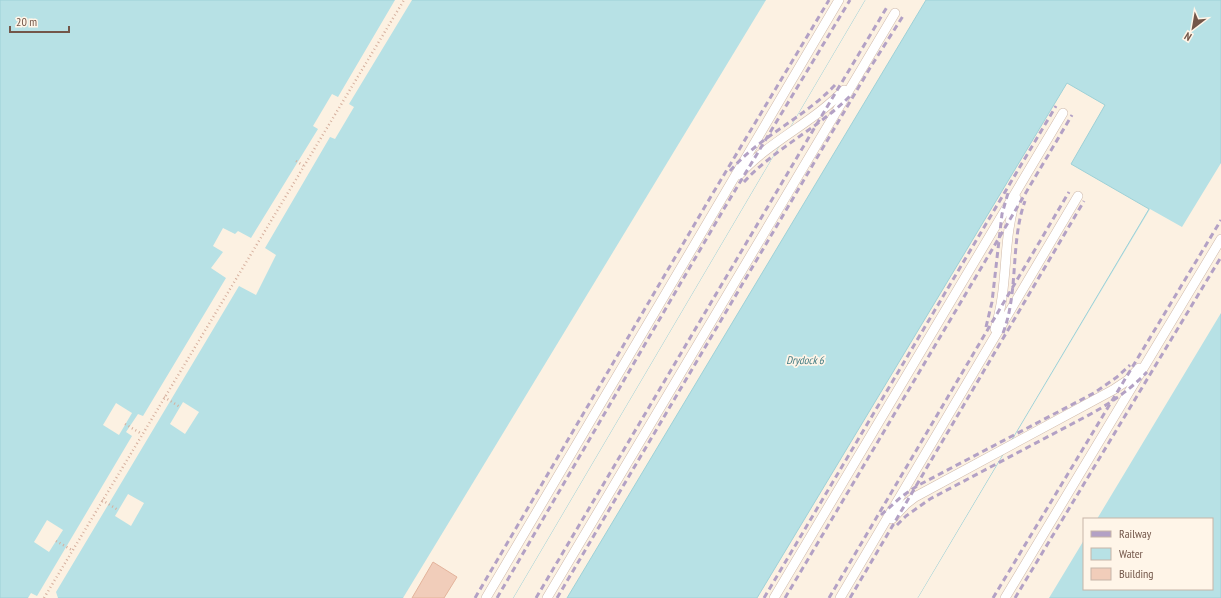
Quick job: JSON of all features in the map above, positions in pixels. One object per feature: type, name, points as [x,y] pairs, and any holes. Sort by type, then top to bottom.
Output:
[{"type":"lane","points":[[486,598],[839,0]]},
{"type":"lane","points":[[547,598],[895,12]]},
{"type":"lane","points":[[719,202],[730,186],[752,162],[823,109],[843,92],[863,64]]},
{"type":"lane","points":[[774,598],[1062,113]]},
{"type":"lane","points":[[980,361],[992,338],[1001,306],[1010,225],[1016,199],[1034,161]]},
{"type":"lane","points":[[840,598],[1078,196]]},
{"type":"lane","points":[[1005,598],[1221,239]]},
{"type":"lane","points":[[866,554],[889,522],[915,497],[1113,390],[1128,380],[1138,370],[1162,336]]},
{"type":"path","points":[[44,598],[404,0]]},
{"type":"path","points":[[297,162],[304,166]]},
{"type":"path","points":[[164,397],[180,407]]},
{"type":"path","points":[[125,424],[142,434]]},
{"type":"path","points":[[102,500],[118,510]]},
{"type":"path","points":[[56,541],[72,550]]},
{"type":"water","points":[[0,0],[865,0],[513,598],[0,598]]},
{"type":"water","name":"Drydock 6","points":[[926,0],[1221,0],[1221,598],[918,598],[1149,209],[1071,164],[1105,105],[1067,83],[757,598],[567,598]]},
{"type":"pier","points":[[395,0],[412,0],[349,104],[354,107],[335,139],[330,137],[265,248],[276,255],[256,295],[239,286],[56,592],[58,598],[28,598],[31,593],[37,596],[132,436],[126,432],[138,414],[143,416],[226,278],[211,268],[223,252],[213,246],[223,228],[235,234],[238,231],[251,238],[318,129],[313,126],[332,94],[338,97]]},
{"type":"pier","points":[[766,0],[865,0],[513,598],[403,598]]},
{"type":"pier","points":[[1221,163],[1221,313],[1098,518],[1083,518],[1083,542],[1049,598],[918,598],[1150,209],[1182,227]]},
{"type":"pier","points":[[183,402],[199,412],[185,434],[170,424]]},
{"type":"pier","points":[[116,403],[132,413],[119,435],[103,425]]},
{"type":"pier","points":[[128,494],[144,503],[131,526],[115,516]]},
{"type":"pier","points":[[47,520],[63,530],[49,552],[34,542]]},
{"type":"building","points":[[433,562],[457,577],[444,598],[412,598]]},
{"type":"railway","points":[[475,598],[710,198],[829,0]]},
{"type":"railway","points":[[497,598],[725,207],[850,0]]},
{"type":"railway","points":[[536,598],[887,7]]},
{"type":"railway","points":[[557,598],[870,68],[903,16]]},
{"type":"railway","points":[[730,171],[755,147],[823,97],[835,85]]},
{"type":"railway","points":[[744,182],[769,159],[825,118],[851,95]]},
{"type":"railway","points":[[764,598],[1056,106]]},
{"type":"railway","points":[[785,598],[1072,115]]},
{"type":"railway","points":[[829,598],[1069,192]]},
{"type":"railway","points":[[986,327],[992,302],[1002,214],[1008,193]]},
{"type":"railway","points":[[1003,333],[1011,301],[1017,233],[1025,201]]},
{"type":"railway","points":[[850,598],[1084,201]]},
{"type":"railway","points":[[993,598],[1221,220]]},
{"type":"railway","points":[[1015,598],[1221,257]]},
{"type":"railway","points":[[881,515],[901,497],[917,486],[1094,393],[1117,377],[1130,365]]},
{"type":"railway","points":[[897,525],[906,516],[930,499],[1103,407],[1126,391],[1147,372]]}]
